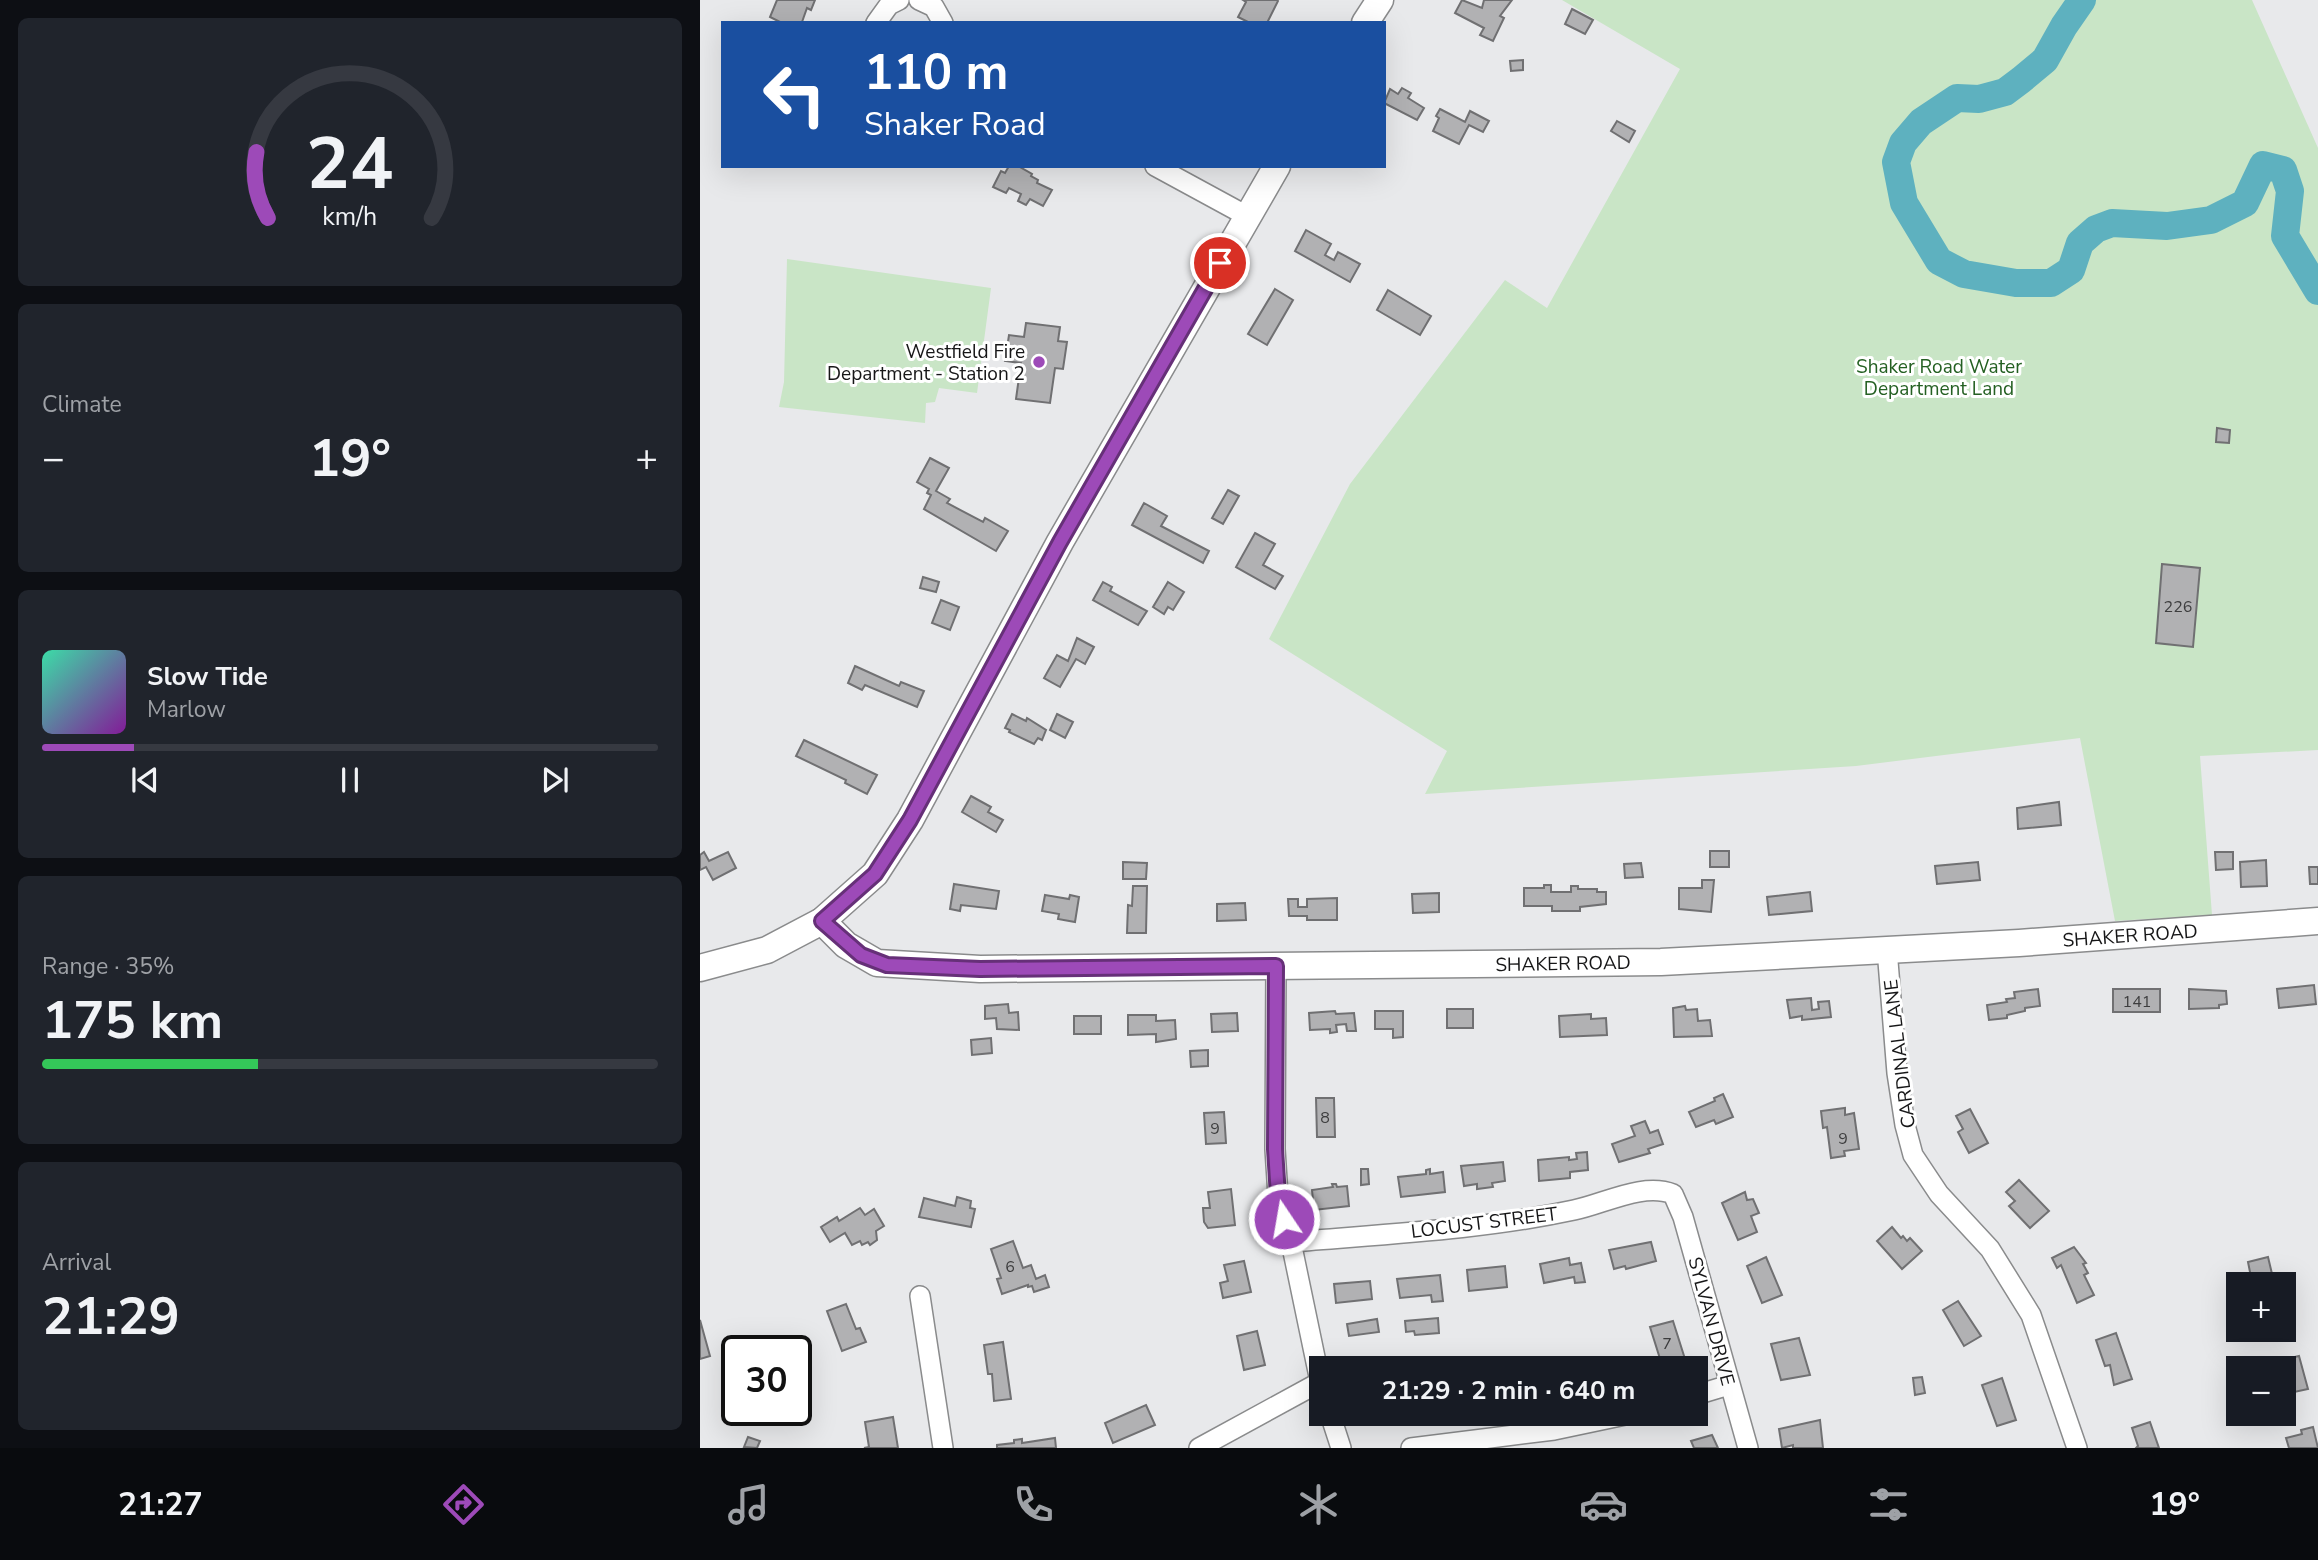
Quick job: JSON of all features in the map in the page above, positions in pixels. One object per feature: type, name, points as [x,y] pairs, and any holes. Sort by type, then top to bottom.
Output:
[{"type":"street","points":[[877,21],[889,5],[899,0]]},
{"type":"street","points":[[919,0],[933,7],[942,21]]},
{"type":"street","points":[[1366,21],[1380,0]]},
{"type":"street","points":[[1159,168],[1247,216]]},
{"type":"street","points":[[700,968],[767,950],[822,921],[875,874],[910,820],[1060,542],[1276,168]]},
{"type":"street","name":"SHAKER ROAD","points":[[822,921],[861,955],[887,965],[980,969],[1661,962],[2318,921]]},
{"type":"street","name":"CARDINAL LANE","points":[[1887,949],[1897,1073],[1905,1125],[1913,1155],[1940,1194],[1990,1249],[2031,1315],[2077,1448]]},
{"type":"street","points":[[1276,966],[1275,1149],[1278,1196],[1291,1242],[1315,1356]]},
{"type":"street","name":"LOCUST STREET","points":[[1291,1242],[1498,1222],[1573,1210],[1645,1191],[1663,1190],[1673,1194]]},
{"type":"street","name":"SYLVAN DRIVE","points":[[1673,1194],[1683,1217],[1748,1448]]},
{"type":"street","points":[[920,1296],[943,1448]]},
{"type":"street","points":[[1708,1391],[1729,1385]]},
{"type":"street","points":[[1199,1448],[1309,1390]]},
{"type":"street","points":[[1334,1426],[1341,1448]]},
{"type":"street","points":[[1411,1448],[1574,1426]]},
{"type":"green space","name":"Shaker Road Water Department Land","points":[[1562,0],[2252,0],[2318,148],[2318,750],[2200,756],[2212,915],[2115,921],[2080,738],[1856,766],[1425,794],[1447,751],[1269,639],[1350,484],[1505,280],[1547,308],[1680,69]]},
{"type":"green space","points":[[787,259],[991,288],[977,393],[939,388],[935,402],[926,403],[925,423],[779,407],[784,382]]},
{"type":"building","points":[[777,0],[815,0],[811,10],[807,8],[802,21],[778,21],[770,17]]},
{"type":"building","points":[[1243,0],[1278,1],[1268,21],[1246,21],[1238,17],[1246,2]]},
{"type":"building","points":[[1462,0],[1482,8],[1484,0],[1512,0],[1500,16],[1504,18],[1493,41],[1480,35],[1484,28],[1455,13]]},
{"type":"building","points":[[1572,9],[1593,20],[1585,34],[1565,24]]},
{"type":"building","points":[[1523,60],[1523,70],[1511,71],[1510,61]]},
{"type":"building","points":[[1402,88],[1411,93],[1408,98],[1424,108],[1417,120],[1386,104],[1390,89],[1398,94]]},
{"type":"building","points":[[1440,109],[1465,122],[1470,111],[1489,121],[1483,132],[1469,125],[1459,144],[1433,131]]},
{"type":"building","points":[[1617,121],[1635,131],[1629,142],[1611,131]]},
{"type":"building","points":[[1008,168],[1022,168],[1032,174],[1031,176],[1038,180],[1037,183],[1052,190],[1043,206],[1030,199],[1026,205],[1018,201],[1021,194],[1009,188],[1006,193],[993,187],[1001,171],[1005,173]]},
{"type":"building","points":[[1306,230],[1331,244],[1325,255],[1334,260],[1338,252],[1360,264],[1350,282],[1295,251]]},
{"type":"building","points":[[1275,289],[1293,300],[1267,345],[1248,334]]},
{"type":"building","points":[[1388,290],[1431,316],[1420,335],[1377,310]]},
{"type":"building","name":"Westfield Fire Department - Station 2","points":[[1026,323],[1060,327],[1058,341],[1067,342],[1063,369],[1055,368],[1050,403],[1016,399],[1021,363],[1005,361],[1009,335],[1024,337]]},
{"type":"building","points":[[2217,428],[2230,430],[2229,443],[2216,442]]},
{"type":"building","points":[[930,458],[949,468],[936,491],[950,499],[947,503],[983,522],[985,518],[1008,531],[996,551],[924,509],[931,495],[927,493],[929,489],[917,482]]},
{"type":"building","points":[[1228,490],[1239,496],[1223,524],[1212,518]]},
{"type":"building","points":[[1144,503],[1167,516],[1161,526],[1209,551],[1203,563],[1132,525]]},
{"type":"building","points":[[1255,533],[1275,544],[1263,565],[1283,576],[1275,589],[1236,567]]},
{"type":"building","points":[[2162,564],[2200,568],[2193,647],[2156,643]]},
{"type":"building","points":[[923,577],[939,582],[936,592],[920,588]]},
{"type":"building","points":[[1103,582],[1112,587],[1110,591],[1147,611],[1138,625],[1093,600]]},
{"type":"building","points":[[1168,582],[1184,592],[1173,610],[1168,607],[1164,614],[1153,607]]},
{"type":"building","points":[[941,600],[959,607],[950,630],[932,623]]},
{"type":"building","points":[[1077,638],[1094,647],[1085,664],[1076,659],[1060,687],[1044,678],[1057,655],[1068,661]]},
{"type":"building","points":[[855,666],[899,686],[901,682],[924,691],[917,707],[865,685],[862,690],[848,683]]},
{"type":"building","points":[[1012,714],[1026,721],[1027,718],[1046,730],[1042,740],[1038,738],[1034,744],[1009,732],[1010,730],[1005,728]]},
{"type":"building","points":[[1057,714],[1073,722],[1065,738],[1050,730]]},
{"type":"building","points":[[804,740],[877,775],[867,794],[845,783],[846,780],[796,756]]},
{"type":"building","points":[[971,796],[991,807],[988,812],[1003,820],[996,832],[962,812]]},
{"type":"building","points":[[2059,802],[2061,825],[2018,829],[2017,808]]},
{"type":"building","points":[[1710,851],[1729,851],[1729,867],[1710,867]]},
{"type":"building","points":[[704,852],[709,861],[728,852],[736,868],[713,880],[706,867],[700,870],[700,855]]},
{"type":"building","points":[[2215,852],[2233,852],[2233,869],[2216,870]]},
{"type":"building","points":[[2266,860],[2267,886],[2241,887],[2240,862]]},
{"type":"building","points":[[1123,862],[1147,863],[1146,879],[1123,879]]},
{"type":"building","points":[[1978,862],[1980,880],[1937,884],[1935,866]]},
{"type":"building","points":[[1641,863],[1643,877],[1625,878],[1624,864]]},
{"type":"building","points":[[2309,867],[2318,867],[2318,884],[2310,884]]},
{"type":"building","points":[[1702,880],[1714,880],[1711,912],[1679,909],[1679,888],[1702,888]]},
{"type":"building","points":[[954,884],[999,891],[996,909],[961,905],[960,911],[950,909]]},
{"type":"building","points":[[1544,885],[1551,885],[1551,892],[1571,892],[1571,886],[1578,886],[1578,889],[1597,889],[1597,892],[1606,892],[1606,904],[1580,907],[1580,911],[1552,911],[1552,906],[1524,906],[1524,888],[1544,888]]},
{"type":"building","points":[[1133,886],[1147,886],[1146,933],[1127,933],[1128,905],[1132,906]]},
{"type":"building","points":[[1810,892],[1812,911],[1769,915],[1767,897]]},
{"type":"building","points":[[1439,893],[1439,912],[1413,913],[1412,894]]},
{"type":"building","points":[[1045,895],[1069,899],[1070,895],[1079,897],[1075,922],[1058,919],[1059,914],[1042,911]]},
{"type":"building","points":[[1337,898],[1337,920],[1307,920],[1307,916],[1289,916],[1288,899],[1298,899],[1298,907],[1307,907],[1307,899]]},
{"type":"building","points":[[1245,903],[1246,920],[1217,921],[1217,904]]},
{"type":"building","points":[[2314,985],[2316,1004],[2279,1008],[2277,989]]},
{"type":"building","points":[[2038,989],[2040,1006],[2025,1008],[2025,1011],[2007,1015],[2007,1018],[1989,1020],[1987,1005],[2007,1002],[2006,999],[2015,998],[2014,992]]},
{"type":"building","points":[[2113,989],[2160,989],[2160,1012],[2113,1012]]},
{"type":"building","points":[[2189,989],[2226,991],[2227,1004],[2219,1005],[2219,1008],[2189,1009]]},
{"type":"building","points":[[1811,998],[1812,1010],[1819,1009],[1818,1002],[1829,1001],[1831,1017],[1802,1020],[1802,1016],[1790,1018],[1787,1000]]},
{"type":"building","points":[[1008,1004],[1009,1013],[1018,1012],[1019,1030],[997,1029],[996,1018],[985,1019],[985,1006]]},
{"type":"building","points":[[1685,1006],[1686,1010],[1697,1009],[1698,1021],[1710,1020],[1712,1036],[1674,1037],[1673,1008]]},
{"type":"building","points":[[1447,1009],[1473,1009],[1473,1028],[1447,1028]]},
{"type":"building","points":[[1335,1011],[1336,1014],[1354,1013],[1356,1031],[1347,1031],[1346,1024],[1336,1025],[1337,1032],[1330,1033],[1330,1029],[1310,1030],[1309,1013]]},
{"type":"building","points":[[1375,1011],[1403,1011],[1403,1037],[1393,1038],[1393,1029],[1375,1029]]},
{"type":"building","points":[[1237,1013],[1238,1031],[1212,1032],[1211,1014]]},
{"type":"building","points":[[1591,1014],[1591,1019],[1606,1018],[1607,1035],[1560,1037],[1559,1016]]},
{"type":"building","points":[[1128,1015],[1156,1015],[1156,1021],[1175,1020],[1176,1039],[1156,1042],[1156,1034],[1128,1035]]},
{"type":"building","points":[[1074,1016],[1101,1016],[1101,1034],[1074,1034]]},
{"type":"building","points":[[991,1038],[992,1053],[972,1055],[971,1040]]},
{"type":"building","points":[[1208,1050],[1208,1066],[1191,1067],[1190,1051]]},
{"type":"building","points":[[1723,1094],[1733,1117],[1716,1124],[1714,1120],[1696,1127],[1689,1112],[1715,1101],[1714,1098]]},
{"type":"building","points":[[1316,1098],[1334,1098],[1335,1137],[1317,1137]]},
{"type":"building","points":[[1845,1108],[1845,1115],[1854,1113],[1859,1149],[1844,1151],[1845,1156],[1831,1158],[1827,1127],[1823,1128],[1821,1111]]},
{"type":"building","points":[[1970,1109],[1988,1143],[1969,1153],[1958,1132],[1963,1129],[1956,1116]]},
{"type":"building","points":[[1224,1112],[1226,1143],[1206,1144],[1204,1113]]},
{"type":"building","points":[[1645,1121],[1650,1133],[1658,1130],[1663,1144],[1648,1149],[1650,1153],[1619,1162],[1612,1144],[1635,1136],[1631,1126]]},
{"type":"building","points":[[1587,1152],[1588,1170],[1570,1172],[1570,1178],[1539,1181],[1538,1160],[1569,1157],[1569,1160],[1577,1159],[1576,1153]]},
{"type":"building","points":[[1503,1162],[1505,1181],[1492,1183],[1493,1187],[1477,1189],[1477,1184],[1464,1186],[1461,1166]]},
{"type":"building","points":[[1361,1169],[1368,1169],[1369,1184],[1361,1185]]},
{"type":"building","points":[[1430,1169],[1430,1174],[1443,1172],[1445,1192],[1401,1197],[1398,1177],[1426,1174],[1426,1170]]},
{"type":"building","points":[[2019,1180],[2049,1211],[2030,1228],[2009,1206],[2015,1201],[2006,1192]]},
{"type":"building","points":[[1332,1184],[1337,1187],[1347,1186],[1349,1206],[1314,1210],[1312,1190],[1333,1187]]},
{"type":"building","points":[[1231,1189],[1235,1225],[1208,1228],[1204,1222],[1203,1208],[1210,1208],[1208,1192]]},
{"type":"building","points":[[1745,1192],[1747,1200],[1753,1199],[1759,1213],[1751,1216],[1757,1232],[1738,1240],[1722,1203]]},
{"type":"building","points":[[957,1197],[971,1201],[970,1208],[975,1209],[971,1227],[919,1217],[924,1198],[955,1206]]},
{"type":"building","points":[[860,1208],[865,1215],[874,1209],[884,1226],[876,1231],[877,1240],[870,1245],[868,1242],[862,1245],[860,1241],[852,1245],[845,1233],[830,1242],[821,1227],[837,1217],[839,1221]]},
{"type":"building","points":[[1892,1227],[1901,1238],[1903,1236],[1907,1241],[1910,1238],[1922,1251],[1902,1269],[1877,1241]]},
{"type":"building","points":[[1013,1241],[1023,1268],[1031,1265],[1036,1279],[1045,1275],[1049,1287],[1034,1292],[1032,1286],[1028,1285],[1002,1294],[997,1279],[1001,1278],[991,1249]]},
{"type":"building","points":[[1651,1242],[1656,1261],[1626,1269],[1625,1266],[1614,1269],[1609,1250]]},
{"type":"building","points":[[2074,1247],[2086,1263],[2083,1264],[2088,1273],[2084,1275],[2094,1295],[2077,1303],[2061,1265],[2057,1268],[2052,1258]]},
{"type":"building","points":[[1766,1257],[1782,1295],[1762,1303],[1747,1266]]},
{"type":"building","points":[[2268,1257],[2272,1272],[2250,1272],[2248,1262]]},
{"type":"building","points":[[1569,1258],[1570,1265],[1581,1263],[1585,1282],[1575,1283],[1574,1277],[1544,1283],[1540,1264]]},
{"type":"building","points":[[1244,1261],[1251,1292],[1223,1298],[1220,1283],[1228,1281],[1224,1265]]},
{"type":"building","points":[[1505,1266],[1507,1287],[1469,1291],[1467,1270]]},
{"type":"building","points":[[1440,1275],[1443,1301],[1432,1302],[1431,1295],[1400,1298],[1397,1279]]},
{"type":"building","points":[[1370,1281],[1372,1299],[1336,1303],[1334,1284]]},
{"type":"building","points":[[1958,1301],[1981,1336],[1964,1346],[1943,1310]]},
{"type":"building","points":[[846,1304],[856,1329],[860,1328],[866,1342],[842,1351],[827,1311]]},
{"type":"building","points":[[1438,1318],[1439,1333],[1415,1335],[1414,1331],[1406,1332],[1405,1321]]},
{"type":"building","points":[[1377,1319],[1379,1332],[1349,1336],[1347,1324]]},
{"type":"building","points":[[700,1320],[710,1356],[700,1359]]},
{"type":"building","points":[[1673,1321],[1684,1356],[1659,1356],[1650,1327]]},
{"type":"building","points":[[1257,1331],[1265,1365],[1244,1370],[1237,1336]]},
{"type":"building","points":[[2116,1333],[2132,1379],[2114,1385],[2110,1365],[2105,1366],[2096,1340]]},
{"type":"building","points":[[1799,1338],[1810,1375],[1781,1380],[1771,1344]]},
{"type":"building","points":[[1003,1342],[1011,1399],[994,1401],[992,1374],[988,1374],[984,1345]]},
{"type":"building","points":[[2299,1356],[2308,1389],[2296,1392],[2296,1357]]},
{"type":"building","points":[[1922,1377],[1925,1393],[1915,1395],[1913,1378]]},
{"type":"building","points":[[2002,1378],[2016,1420],[1997,1426],[1982,1385]]},
{"type":"building","points":[[1146,1405],[1155,1425],[1113,1443],[1105,1423]]},
{"type":"building","points":[[893,1417],[898,1448],[864,1448],[869,1447],[865,1422]]},
{"type":"building","points":[[1820,1420],[1823,1448],[1793,1448],[1793,1445],[1782,1448],[1779,1429]]},
{"type":"building","points":[[2150,1422],[2159,1448],[2136,1448],[2138,1446],[2132,1428]]},
{"type":"building","points":[[2313,1427],[2318,1448],[2289,1448],[2286,1438],[2302,1434],[2301,1430]]},
{"type":"building","points":[[1712,1435],[1718,1448],[1694,1448],[1691,1441]]},
{"type":"building","points":[[748,1437],[760,1441],[757,1448],[744,1447]]},
{"type":"building","points":[[1055,1438],[1056,1448],[997,1448],[997,1445],[1014,1443],[1014,1440],[1022,1439],[1022,1443]]},
{"type":"waterway","points":[[2082,0],[2045,60],[2021,80],[2005,92],[1979,99],[1957,98],[1921,122],[1903,143],[1896,162],[1904,203],[1939,261],[1964,274],[2016,283],[2051,283],[2071,270],[2080,243],[2096,229],[2112,223],[2167,226],[2211,220],[2245,203],[2263,165],[2283,170],[2290,191],[2285,236],[2318,291]]},
{"type":"place","name":"Westfield Fire Department - Station 2","points":[[1039,362]]},
{"type":"route","points":[[1220,263],[1060,542],[910,820],[875,874],[822,921],[846,945],[877,963],[887,965],[980,969],[1276,966],[1275,1149],[1278,1196],[1284,1219]]}]
